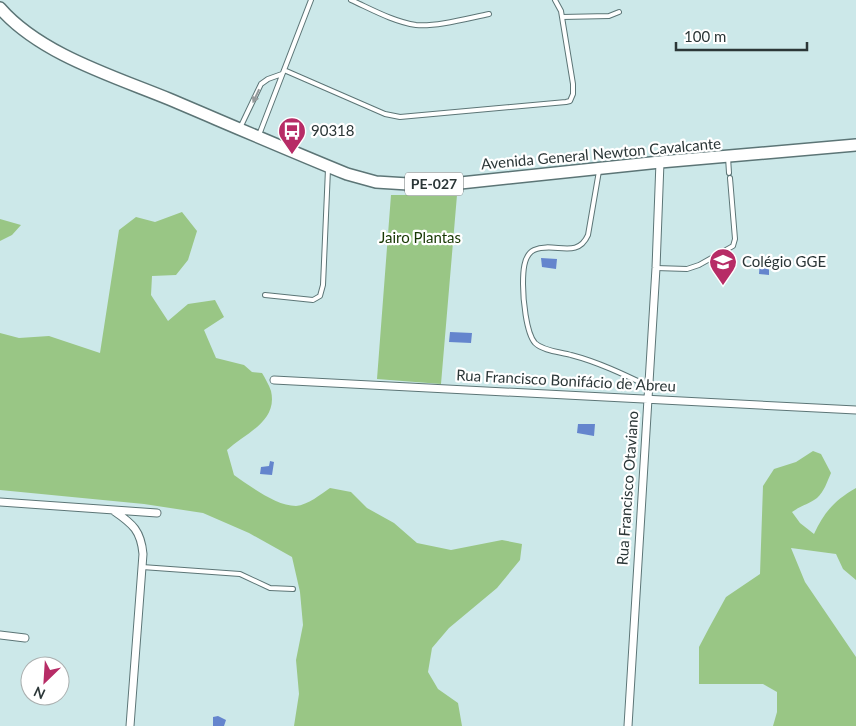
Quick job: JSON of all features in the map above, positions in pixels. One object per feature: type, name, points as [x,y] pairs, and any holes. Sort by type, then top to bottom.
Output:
[{"type":"main road","name":"Avenida General Newton Cavalcante","points":[[0,8],[38,42],[89,66],[347,174],[376,182],[452,184],[660,162],[856,145]]},
{"type":"main road","points":[[0,18],[38,42]]},
{"type":"street","name":"Rua Francisco Otaviano","points":[[628,726],[656,268],[660,162]]},
{"type":"street","name":"Rua Francisco Bonifácio de Abreu","points":[[274,380],[856,410]]},
{"type":"street","points":[[0,502],[158,514]]},
{"type":"street","points":[[114,511],[136,528],[142,539],[143,554],[130,726]]},
{"type":"street","points":[[0,635],[25,638]]},
{"type":"lane","points":[[258,138],[311,0]]},
{"type":"lane","points":[[351,0],[404,22],[417,25],[428,25],[489,14]]},
{"type":"lane","points":[[240,129],[262,84],[283,72],[385,114],[400,117],[570,101],[573,94],[573,84],[562,17],[556,0]]},
{"type":"lane","points":[[562,17],[609,16],[619,12]]},
{"type":"lane","points":[[656,268],[687,269],[699,266],[733,246],[735,239],[728,157]]},
{"type":"lane","points":[[265,295],[313,300],[320,296],[323,285],[328,166]]},
{"type":"lane","points":[[600,168],[588,235],[584,244],[571,248],[533,250],[527,256],[523,280],[527,317],[534,342],[542,348],[591,360],[648,386]]},
{"type":"lane","points":[[142,567],[240,574],[270,588],[293,589]]},
{"type":"green space","name":"Jairo Plantas","points":[[391,195],[457,195],[441,384],[377,379]]},
{"type":"green space","points":[[182,212],[197,231],[188,260],[176,275],[152,276],[151,295],[168,321],[188,304],[215,300],[224,317],[204,330],[216,358],[244,365],[252,372],[262,373],[271,391],[272,401],[270,410],[265,418],[251,432],[227,450],[234,475],[264,495],[288,505],[305,504],[330,488],[351,492],[367,508],[394,523],[417,543],[451,550],[502,540],[522,544],[520,560],[497,588],[449,628],[432,648],[428,672],[438,689],[458,703],[462,726],[294,726],[299,694],[296,660],[303,625],[300,592],[292,557],[249,533],[203,513],[144,504],[0,490],[0,333],[19,338],[49,336],[100,353],[119,230],[136,217],[155,222]]},
{"type":"green space","points":[[0,219],[21,225],[12,235],[0,241]]},
{"type":"green space","points":[[813,451],[821,454],[831,473],[825,487],[815,500],[792,512],[800,523],[814,534],[831,507],[856,488],[856,580],[843,569],[836,554],[791,548],[805,582],[856,657],[856,726],[773,726],[777,712],[777,692],[763,684],[699,684],[699,647],[726,597],[760,574],[763,486],[774,469],[796,462]]},
{"type":"water","points":[[541,258],[557,259],[556,269],[542,267]]},
{"type":"water","points":[[760,260],[769,260],[769,275],[759,274]]},
{"type":"water","points":[[450,332],[472,333],[471,343],[449,342]]},
{"type":"water","points":[[578,424],[595,424],[594,436],[577,433]]},
{"type":"water","points":[[270,461],[274,462],[272,475],[260,474],[261,467],[269,466]]},
{"type":"water","points":[[218,716],[226,720],[224,726],[213,726],[213,717]]},
{"type":"place","name":"90318","points":[[292,155]]},
{"type":"place","name":"Colégio GGE","points":[[723,286]]}]
